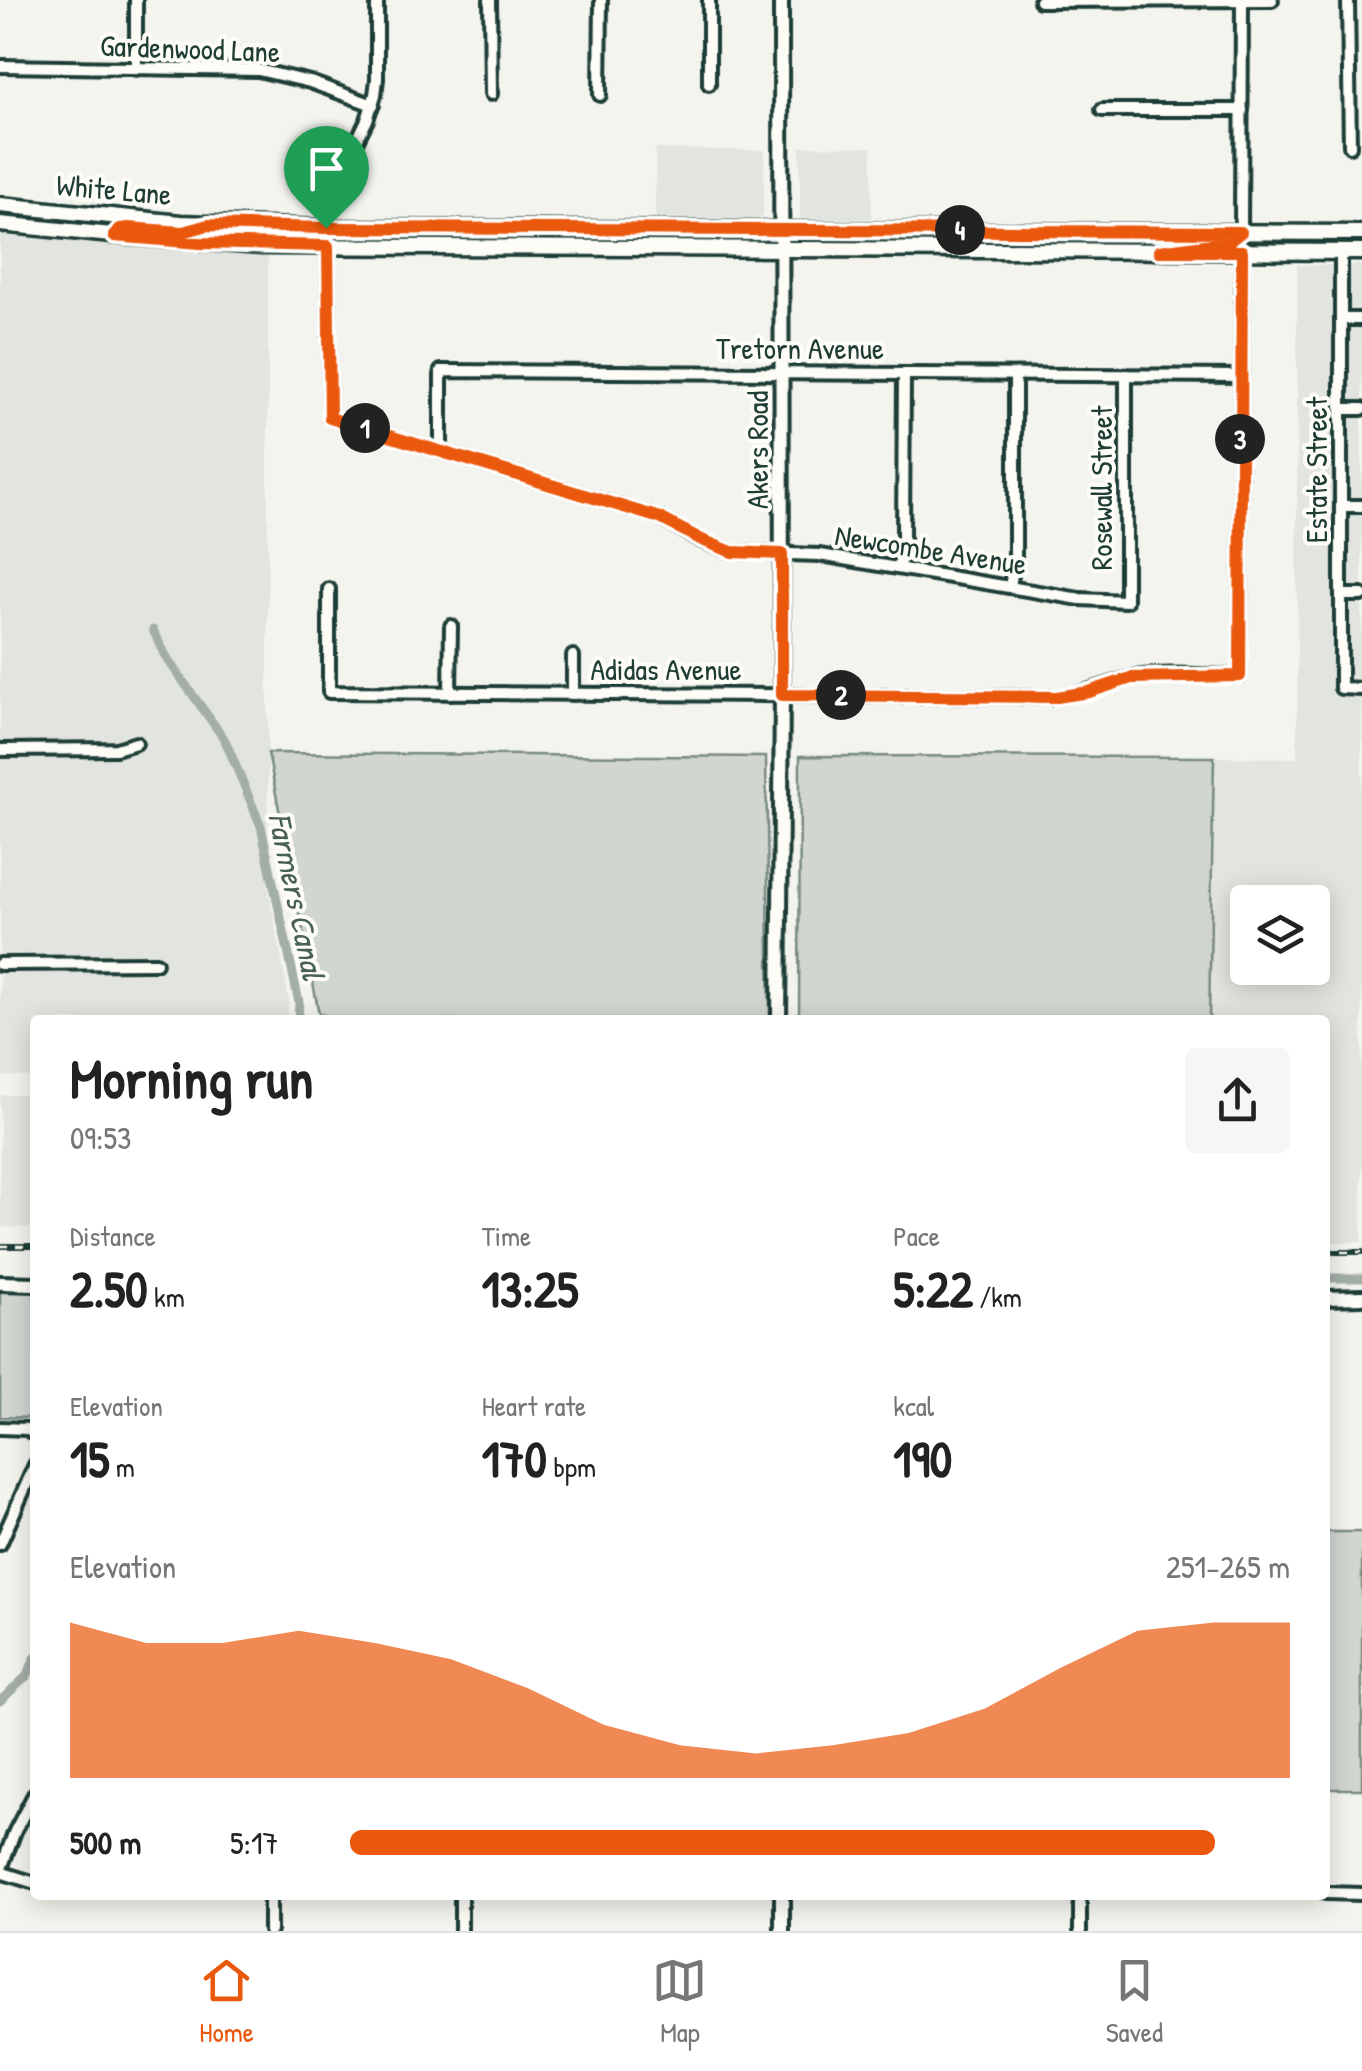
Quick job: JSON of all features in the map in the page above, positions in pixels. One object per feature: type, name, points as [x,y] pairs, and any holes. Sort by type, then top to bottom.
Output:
[{"type":"main road","name":"White Lane","points":[[0,205],[208,225],[326,228],[1362,233]]},
{"type":"main road","name":"White Lane","points":[[0,224],[226,244],[1362,252]]},
{"type":"main road","points":[[114,236],[120,229],[128,228],[183,232],[208,225]]},
{"type":"main road","points":[[328,246],[344,237],[406,227]]},
{"type":"main road","points":[[226,244],[245,237],[315,238],[326,228]]},
{"type":"main road","points":[[1159,251],[1228,242],[1241,232]]},
{"type":"main road","points":[[1242,251],[1252,244],[1333,233]]},
{"type":"main road","points":[[1341,252],[1362,243]]},
{"type":"street","points":[[136,0],[136,69]]},
{"type":"street","points":[[326,228],[341,169],[372,105],[377,79],[378,0]]},
{"type":"street","points":[[490,0],[491,94]]},
{"type":"street","points":[[600,95],[601,0]]},
{"type":"street","points":[[710,0],[710,84]]},
{"type":"street","name":"Akers Road","points":[[779,1015],[781,0]]},
{"type":"street","points":[[1241,232],[1242,0]]},
{"type":"street","points":[[1040,1],[1272,0]]},
{"type":"street","points":[[1348,0],[1356,101],[1350,146]]},
{"type":"street","name":"Gardenwood Lane","points":[[0,66],[278,73],[372,105]]},
{"type":"street","points":[[1102,110],[1242,110]]},
{"type":"street","name":"Newcombe Avenue","points":[[328,246],[330,418],[660,518],[732,552],[820,555],[1080,599],[1126,601]]},
{"type":"street","points":[[1240,376],[1242,251]]},
{"type":"street","name":"Estate Street","points":[[1341,252],[1342,688],[1362,689]]},
{"type":"street","points":[[1342,319],[1362,319]]},
{"type":"street","name":"Tretorn Avenue","points":[[442,452],[442,371],[1240,376]]},
{"type":"street","points":[[899,568],[903,538],[904,374]]},
{"type":"street","points":[[1010,587],[1015,557],[1015,375]]},
{"type":"street","name":"Rosewall Street","points":[[1126,376],[1126,601]]},
{"type":"street","name":"Adidas Avenue","points":[[330,589],[329,692],[1057,697],[1089,692],[1131,678],[1240,676],[1240,376]]},
{"type":"street","points":[[1342,408],[1362,408]]},
{"type":"street","points":[[1342,506],[1362,506]]},
{"type":"street","points":[[1342,596],[1362,596]]},
{"type":"street","points":[[450,693],[451,626]]},
{"type":"street","points":[[573,656],[573,694]]},
{"type":"street","points":[[0,750],[116,749],[136,743]]},
{"type":"street","points":[[0,964],[156,963]]},
{"type":"street","points":[[0,1282],[30,1284]]},
{"type":"street","points":[[1330,1298],[1362,1298]]},
{"type":"street","points":[[0,1428],[30,1432]]},
{"type":"street","points":[[1,1540],[30,1475]]},
{"type":"street","points":[[30,1803],[0,1872],[30,1881]]},
{"type":"street","points":[[1330,1893],[1362,1894]]},
{"type":"street","points":[[270,1900],[270,1931]]},
{"type":"street","points":[[461,1900],[461,1931]]},
{"type":"street","points":[[782,1900],[782,1931]]},
{"type":"street","points":[[1080,1900],[1080,1931]]},
{"type":"shaded area","points":[[800,146],[872,147],[872,219],[800,219]]},
{"type":"shaded area","points":[[655,149],[765,150],[763,216],[655,218]]},
{"type":"shaded area","points":[[0,235],[268,257],[268,886],[289,1000],[288,1015],[30,1015],[30,1077],[0,1076]]},
{"type":"shaded area","points":[[1297,265],[1362,265],[1362,1242],[1330,1242],[1330,1015],[1209,1015],[1214,757],[1297,758]]},
{"type":"shaded area","points":[[268,753],[766,757],[770,1015],[319,1014]]},
{"type":"shaded area","points":[[800,756],[1214,757],[1209,1015],[799,1015]]},
{"type":"shaded area","points":[[0,1095],[30,1095],[30,1228],[0,1227]]},
{"type":"shaded area","points":[[0,1290],[30,1290],[30,1418],[0,1417]]},
{"type":"shaded area","points":[[1330,1532],[1362,1532],[1362,1789],[1330,1789]]},
{"type":"waterway","name":"Farmers Canal","points":[[153,630],[168,660],[225,740],[261,826],[299,1002],[298,1015]]},
{"type":"waterway","points":[[1330,1278],[1362,1278]]},
{"type":"waterway","name":"Farmers Canal","points":[[0,1701],[30,1669]]},
{"type":"railway","points":[[0,1246],[30,1246]]},
{"type":"railway","points":[[1330,1252],[1362,1252]]},
{"type":"route","points":[[208,225],[326,228],[1241,232],[1228,242],[1159,251],[1242,251],[1240,676],[1145,676],[1057,697],[782,695],[782,554],[732,552],[660,518],[330,418],[328,246],[261,246],[114,236],[120,229],[128,228],[183,232],[208,225]]}]
